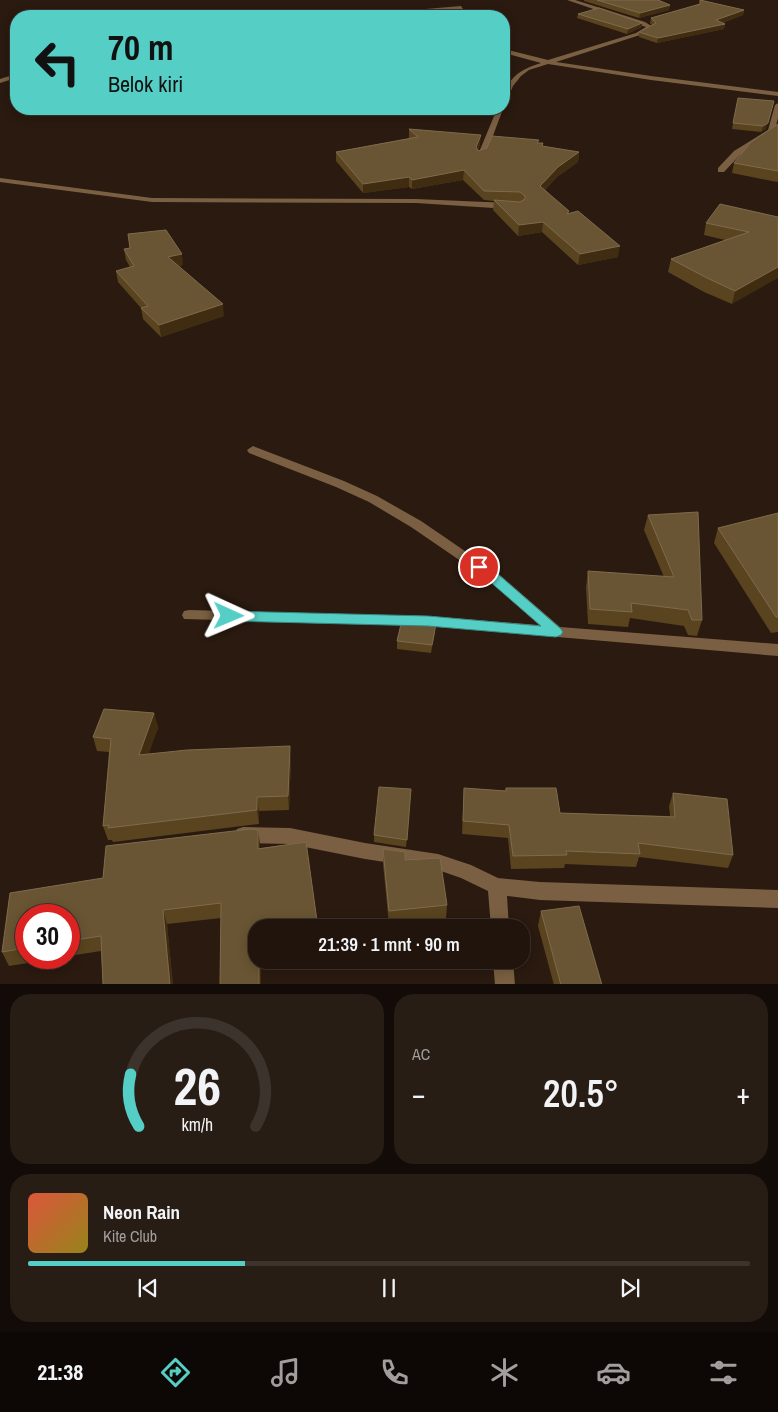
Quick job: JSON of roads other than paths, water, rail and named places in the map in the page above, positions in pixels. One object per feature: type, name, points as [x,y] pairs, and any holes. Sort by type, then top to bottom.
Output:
[{"type":"street","points":[[510,86],[519,73],[649,29],[648,24],[570,0]]},
{"type":"street","points":[[434,10],[462,6],[461,10]]},
{"type":"street","points":[[640,22],[652,18]]},
{"type":"street","points":[[510,52],[548,62],[678,83],[778,94]]},
{"type":"street","points":[[721,170],[737,153],[771,131],[778,105]]},
{"type":"street","points":[[481,157],[498,115]]},
{"type":"street","points":[[0,180],[152,200],[416,201],[519,207]]},
{"type":"street","points":[[253,450],[340,484],[373,499],[416,524],[495,578],[556,632]]},
{"type":"street","points":[[190,615],[428,621],[778,650]]},
{"type":"street","points":[[228,837],[253,834],[290,836],[365,851],[438,862],[465,871],[496,886],[540,891],[778,899]]},
{"type":"street","points":[[496,886],[499,919]]},
{"type":"street","points":[[504,969],[505,984]]}]
